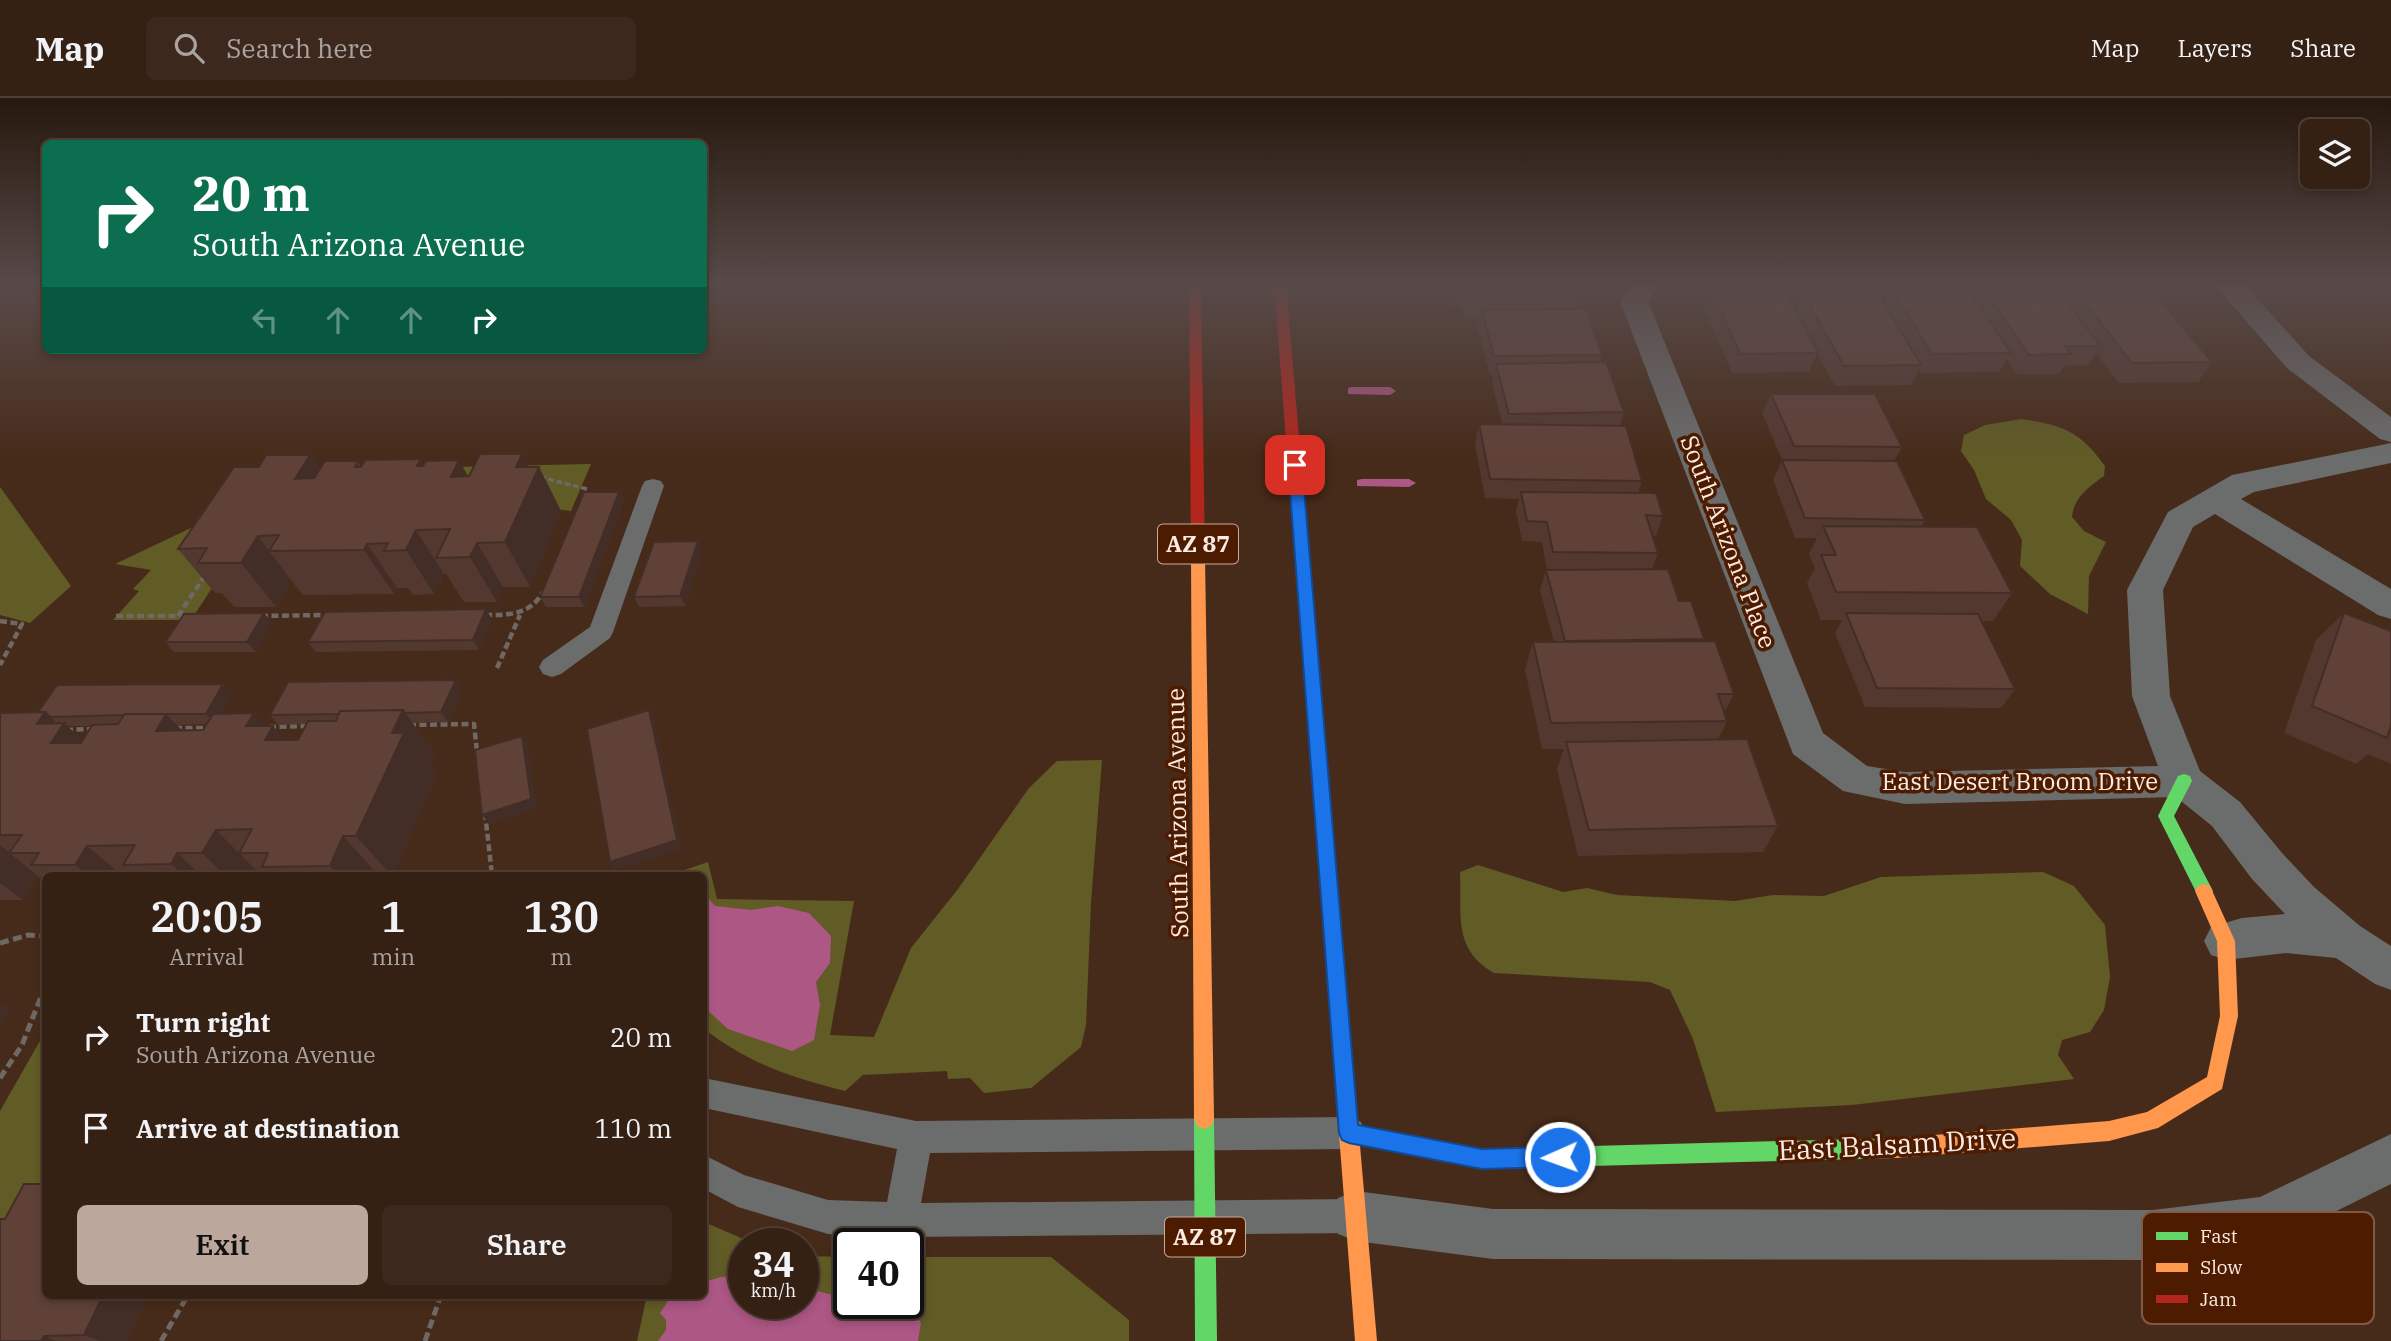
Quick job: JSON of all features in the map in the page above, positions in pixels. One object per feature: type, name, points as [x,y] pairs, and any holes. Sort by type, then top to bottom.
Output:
[{"type":"main road","name":"South Arizona Avenue","points":[[1196,342],[1206,1341]]},
{"type":"main road","points":[[1285,342],[1366,1341]]},
{"type":"main road","name":"East Balsam Drive","points":[[1349,1133],[1482,1159],[1895,1149],[2109,1131],[2151,1121],[2215,1083],[2229,1016],[2226,941],[2195,870],[2166,816],[2184,781]]},
{"type":"street","name":"South Arizona Place","points":[[1650,342],[1807,743],[1857,780]]},
{"type":"street","points":[[2280,342],[2298,362],[2391,432]]},
{"type":"street","points":[[2391,453],[2244,483],[2180,520],[2145,590],[2151,696],[2184,781],[2227,814],[2267,866],[2299,900],[2345,940],[2391,970]]},
{"type":"street","points":[[2216,499],[2391,606]]},
{"type":"street","name":"East Desert Broom Drive","points":[[1857,780],[1905,788],[2184,781]]},
{"type":"street","points":[[2226,941],[2277,932],[2345,940]]},
{"type":"street","points":[[2284,1212],[2391,1158]]},
{"type":"street","points":[[1356,1216],[1493,1234],[2142,1235]]},
{"type":"lane","points":[[552,667],[601,632],[653,486]]},
{"type":"lane","points":[[707,1094],[916,1137],[1349,1133]]},
{"type":"lane","points":[[901,1220],[916,1137]]},
{"type":"lane","points":[[707,1173],[738,1190],[828,1217],[901,1220],[1356,1216]]},
{"type":"path","points":[[537,476],[587,489],[582,501]]},
{"type":"path","points":[[178,616],[208,570]]},
{"type":"path","points":[[497,668],[520,615],[540,600],[545,588]]},
{"type":"path","points":[[260,615],[328,615]]},
{"type":"path","points":[[479,615],[520,615]]},
{"type":"path","points":[[117,616],[192,616]]},
{"type":"path","points":[[0,621],[22,624],[0,665]]},
{"type":"path","points":[[406,725],[474,724],[479,765]]},
{"type":"path","points":[[256,727],[324,726]]},
{"type":"path","points":[[174,728],[215,728]]},
{"type":"path","points":[[52,730],[106,729]]},
{"type":"path","points":[[484,806],[492,872]]},
{"type":"path","points":[[0,943],[28,935],[42,936]]},
{"type":"path","points":[[0,1079],[15,1062],[27,1040],[42,996]]},
{"type":"path","points":[[162,1341],[186,1299]]},
{"type":"path","points":[[425,1341],[440,1299]]},
{"type":"shaded area","points":[[2021,419],[2059,427],[2079,437],[2105,466],[2104,476],[2079,498],[2072,517],[2084,531],[2106,542],[2089,576],[2088,614],[2050,594],[2020,566],[2022,540],[2011,520],[1986,499],[1974,470],[1961,451],[1964,435],[1985,425]]},
{"type":"shaded area","points":[[591,464],[571,511],[545,508],[265,507],[191,620],[113,620],[139,591],[133,589],[151,570],[115,564],[313,470]]},
{"type":"shaded area","points":[[0,487],[71,586],[30,623],[0,615]]},
{"type":"shaded area","points":[[1102,760],[1091,903],[1086,1025],[1081,1047],[1031,1088],[984,1093],[970,1078],[948,1079],[947,1071],[863,1075],[845,1091],[771,1068],[738,1052],[707,1031],[707,872],[679,872],[708,862],[717,899],[854,901],[830,1035],[874,1037],[911,948],[958,889],[1029,788],[1057,761]]},
{"type":"shaded area","points":[[1478,865],[1563,892],[1587,888],[1617,895],[1735,901],[1773,895],[1824,896],[1881,877],[2043,872],[2074,886],[2105,925],[2110,977],[2104,1010],[2090,1032],[2062,1040],[2058,1055],[2074,1079],[1852,1105],[1716,1112],[1693,1039],[1670,990],[1650,982],[1494,973],[1481,964],[1465,942],[1461,917],[1460,872]]},
{"type":"shaded area","points":[[707,897],[715,906],[751,910],[778,906],[809,913],[831,936],[830,963],[816,982],[820,1005],[814,1040],[792,1051],[728,1029],[707,1010]]},
{"type":"shaded area","points":[[42,1037],[42,1226],[0,1240],[0,1111]]},
{"type":"shaded area","points":[[707,1223],[728,1232],[728,1319],[819,1319],[819,1256],[833,1257],[833,1319],[924,1319],[924,1257],[1051,1257],[1129,1320],[1129,1341],[637,1341],[646,1299],[707,1299]]},
{"type":"shaded area","points":[[728,1277],[728,1319],[819,1319],[819,1292],[833,1295],[833,1319],[918,1319],[921,1323],[918,1341],[658,1341],[666,1330],[666,1320],[660,1313],[668,1301],[707,1299],[707,1281]]},
{"type":"building","points":[[1490,342],[1597,342],[1602,355],[1494,356]]},
{"type":"building","points":[[1735,342],[1812,342],[1818,353],[1740,354]]},
{"type":"building","points":[[1831,342],[1907,342],[1921,365],[1844,366]]},
{"type":"building","points":[[1925,342],[2003,342],[2011,353],[1932,354]]},
{"type":"building","points":[[2020,342],[2097,342],[2100,346],[2065,346],[2071,354],[2029,355]]},
{"type":"building","points":[[2116,342],[2195,342],[2212,362],[2132,363]]},
{"type":"building","points":[[1606,362],[1624,412],[1509,414],[1496,364]]},
{"type":"building","points":[[1771,394],[1875,394],[1902,447],[1794,446]]},
{"type":"building","points":[[1479,424],[1626,426],[1642,481],[1490,479]]},
{"type":"building","points":[[480,454],[522,454],[516,467],[539,467],[505,542],[477,543],[470,557],[436,558],[450,529],[416,530],[406,550],[384,551],[388,543],[367,544],[364,550],[269,551],[279,535],[258,536],[241,563],[198,563],[207,548],[178,549],[234,467],[259,467],[266,455],[310,455],[295,479],[314,478],[325,461],[358,461],[355,467],[361,467],[365,460],[421,459],[417,466],[423,466],[426,461],[459,460],[451,477],[469,476]]},
{"type":"building","points":[[1782,460],[1897,461],[1925,520],[1805,518]]},
{"type":"building","points":[[584,492],[619,492],[579,597],[540,597]]},
{"type":"building","points":[[1521,492],[1656,493],[1663,516],[1646,515],[1658,553],[1553,552],[1547,522],[1527,521]]},
{"type":"building","points":[[1823,526],[1977,527],[2012,593],[1836,592],[1821,555],[1836,555]]},
{"type":"building","points":[[698,541],[680,596],[634,597],[654,542]]},
{"type":"building","points":[[1668,569],[1679,601],[1691,601],[1704,639],[1565,641],[1546,570]]},
{"type":"building","points":[[486,609],[473,640],[308,642],[325,612]]},
{"type":"building","points":[[264,613],[247,642],[165,642],[184,614]]},
{"type":"building","points":[[1846,613],[1978,614],[2015,689],[1877,688]]},
{"type":"building","points":[[2344,613],[2391,631],[2391,725],[2387,738],[2312,706]]},
{"type":"building","points":[[1715,641],[1734,694],[1718,694],[1727,721],[1551,723],[1533,642]]},
{"type":"building","points":[[456,680],[441,712],[340,711],[339,714],[270,715],[288,682]]},
{"type":"building","points":[[223,684],[206,714],[50,717],[45,712],[38,712],[57,685]]},
{"type":"building","points":[[403,710],[392,733],[404,733],[356,836],[343,836],[330,866],[262,867],[268,853],[239,853],[252,829],[216,830],[202,853],[177,853],[171,864],[123,865],[135,845],[87,846],[75,865],[31,865],[39,853],[9,853],[22,835],[0,835],[0,713],[45,712],[37,724],[64,723],[51,743],[81,743],[92,725],[118,724],[125,714],[166,714],[156,731],[203,730],[213,714],[254,713],[246,726],[273,726],[265,740],[298,740],[308,721],[336,721],[340,711]]},
{"type":"building","points":[[649,710],[677,840],[610,862],[587,729]]},
{"type":"building","points":[[522,736],[531,799],[482,815],[475,750]]},
{"type":"building","points":[[1747,739],[1778,826],[1589,830],[1566,742]]},
{"type":"building","points":[[24,1184],[42,1184],[42,1299],[101,1299],[84,1335],[44,1336],[41,1341],[0,1341],[0,1219],[5,1219]]},
{"type":"waterway","points":[[1352,391],[1390,391]]},
{"type":"waterway","points":[[1362,483],[1409,483]]},
{"type":"traffic: fast","points":[[1316,729],[1349,1134]]},
{"type":"traffic: fast","points":[[2184,781],[2166,816],[2204,891]]},
{"type":"traffic: fast","points":[[1204,1119],[1206,1341]]},
{"type":"traffic: fast","points":[[1349,1133],[1481,1159],[1896,1148]]},
{"type":"traffic: slow","points":[[1198,558],[1204,1119]]},
{"type":"traffic: slow","points":[[1896,1148],[2109,1131],[2151,1121],[2215,1083],[2229,1016],[2226,941],[2204,891]]},
{"type":"traffic: slow","points":[[1349,1134],[1366,1341]]},
{"type":"traffic: jam","points":[[1196,342],[1198,558]]},
{"type":"traffic: jam","points":[[1285,342],[1316,729]]},
{"type":"route","points":[[1295,465],[1349,1133],[1482,1159],[1560,1157]]}]
